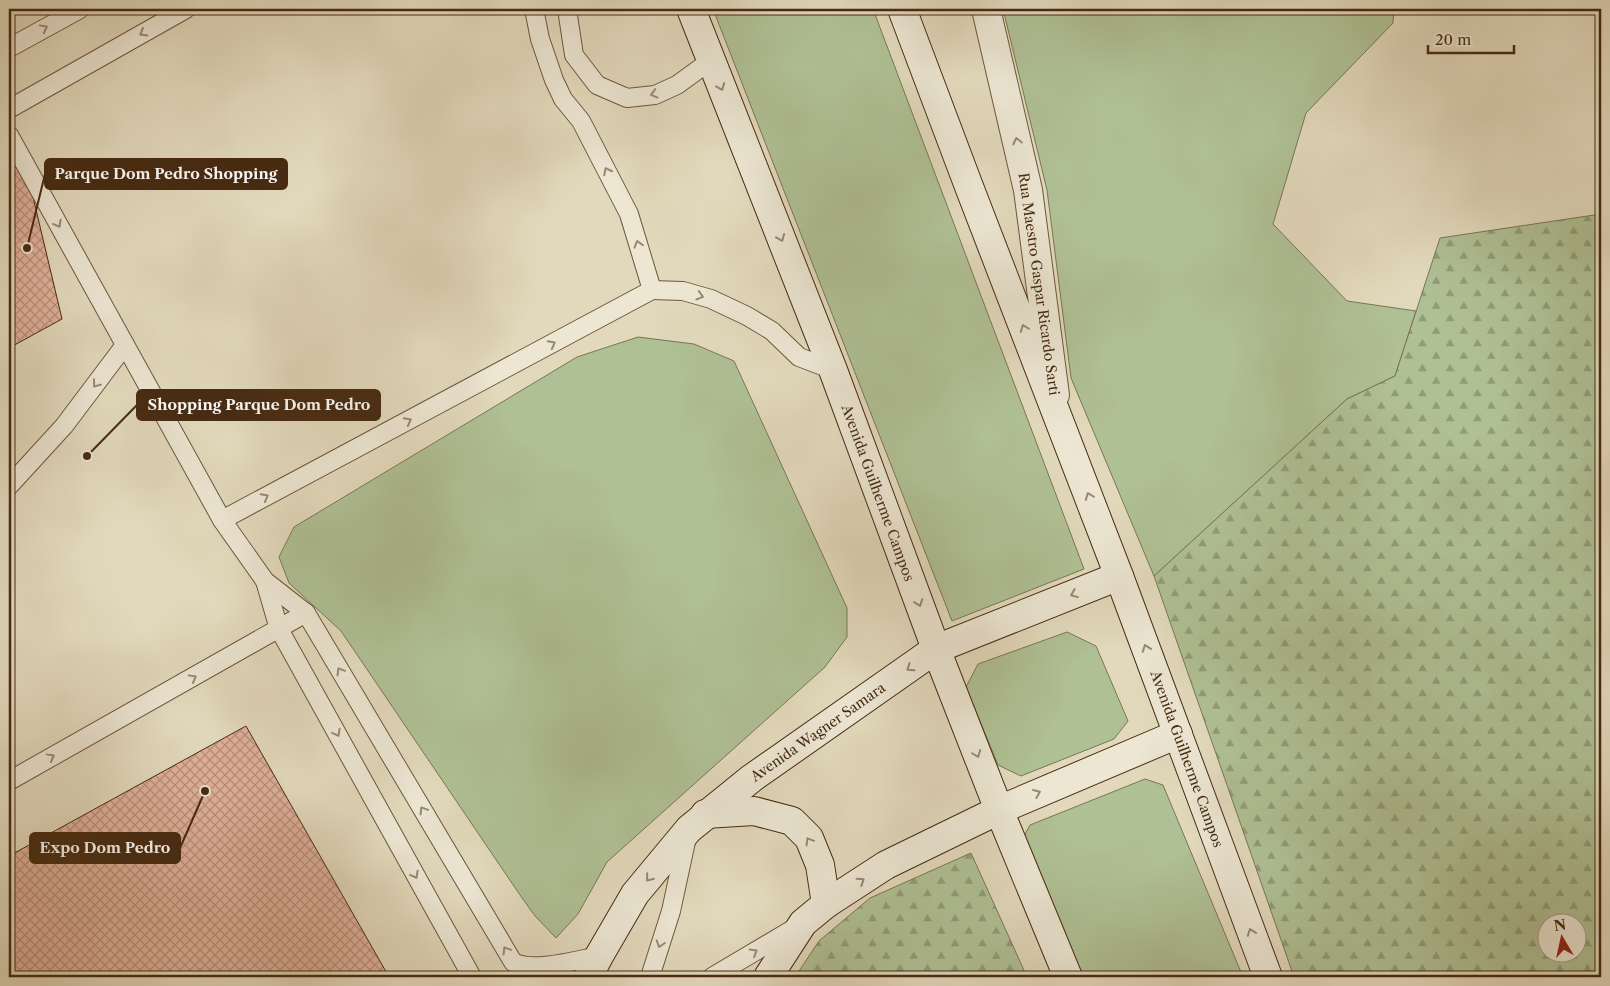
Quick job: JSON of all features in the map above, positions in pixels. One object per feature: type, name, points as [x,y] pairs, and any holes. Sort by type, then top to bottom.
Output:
[{"type":"main road","name":"Avenida Guilherme Campos","points":[[691,9],[833,370],[936,650],[1068,977]]},
{"type":"main road","name":"Avenida Guilherme Campos","points":[[902,9],[1119,576],[1268,977]]},
{"type":"main road","name":"Rua Maestro Gaspar Ricardo Sarti","points":[[986,9],[1028,190],[1057,414]]},
{"type":"main road","name":"Avenida Wagner Samara","points":[[594,967],[636,894],[697,822],[760,772],[936,650],[1119,576]]},
{"type":"main road","points":[[768,977],[802,923],[826,904],[886,865],[999,810],[1178,734]]},
{"type":"main road","points":[[697,822],[754,811],[792,820],[809,838],[820,865],[826,904]]},
{"type":"lane","points":[[9,48],[80,9]]},
{"type":"lane","points":[[9,109],[186,9]]},
{"type":"lane","points":[[534,9],[540,39],[554,80],[563,99],[581,121],[629,214],[652,290]]},
{"type":"lane","points":[[567,9],[574,55],[597,85],[627,98],[655,95],[677,85],[710,61]]},
{"type":"lane","points":[[9,135],[222,520],[266,581],[306,613],[513,962],[519,965],[536,967],[594,967]]},
{"type":"lane","points":[[222,520],[652,290],[682,291],[711,299],[747,316],[772,331],[799,357],[833,370]]},
{"type":"lane","points":[[9,486],[64,426],[126,345]]},
{"type":"lane","points":[[266,581],[279,629],[472,977]]},
{"type":"lane","points":[[9,781],[306,613]]},
{"type":"lane","points":[[650,977],[697,822]]},
{"type":"lane","points":[[712,977],[802,923]]},
{"type":"green space","points":[[713,9],[873,9],[1084,569],[952,621]]},
{"type":"green space","points":[[1003,9],[1394,9],[1393,23],[1306,113],[1273,224],[1347,301],[1416,311],[1395,376],[1347,399],[1154,576],[1071,378],[1047,190]]},
{"type":"green space","points":[[1601,214],[1601,977],[1294,977],[1154,576],[1347,399],[1395,376],[1440,238]]},
{"type":"green space","points":[[638,337],[694,344],[734,361],[847,608],[847,637],[825,667],[607,862],[578,914],[556,938],[535,916],[520,895],[341,631],[289,583],[279,557],[294,527],[577,357]]},
{"type":"green space","points":[[1067,632],[1096,646],[1128,721],[1114,739],[1021,776],[998,765],[966,687],[978,664]]},
{"type":"green space","points":[[1145,779],[1163,785],[1243,977],[1080,977],[1024,836],[1030,825]]},
{"type":"green space","points":[[971,853],[1027,977],[795,977],[819,941],[870,898]]},
{"type":"building","points":[[9,145],[28,176],[62,319],[9,348]]},
{"type":"building","points":[[246,726],[389,977],[9,977],[9,856]]},
{"type":"place","name":"Parque Dom Pedro Shopping","points":[[27,248]]},
{"type":"place","name":"Shopping Parque Dom Pedro","points":[[87,456]]},
{"type":"place","name":"Expo Dom Pedro","points":[[205,791]]}]
